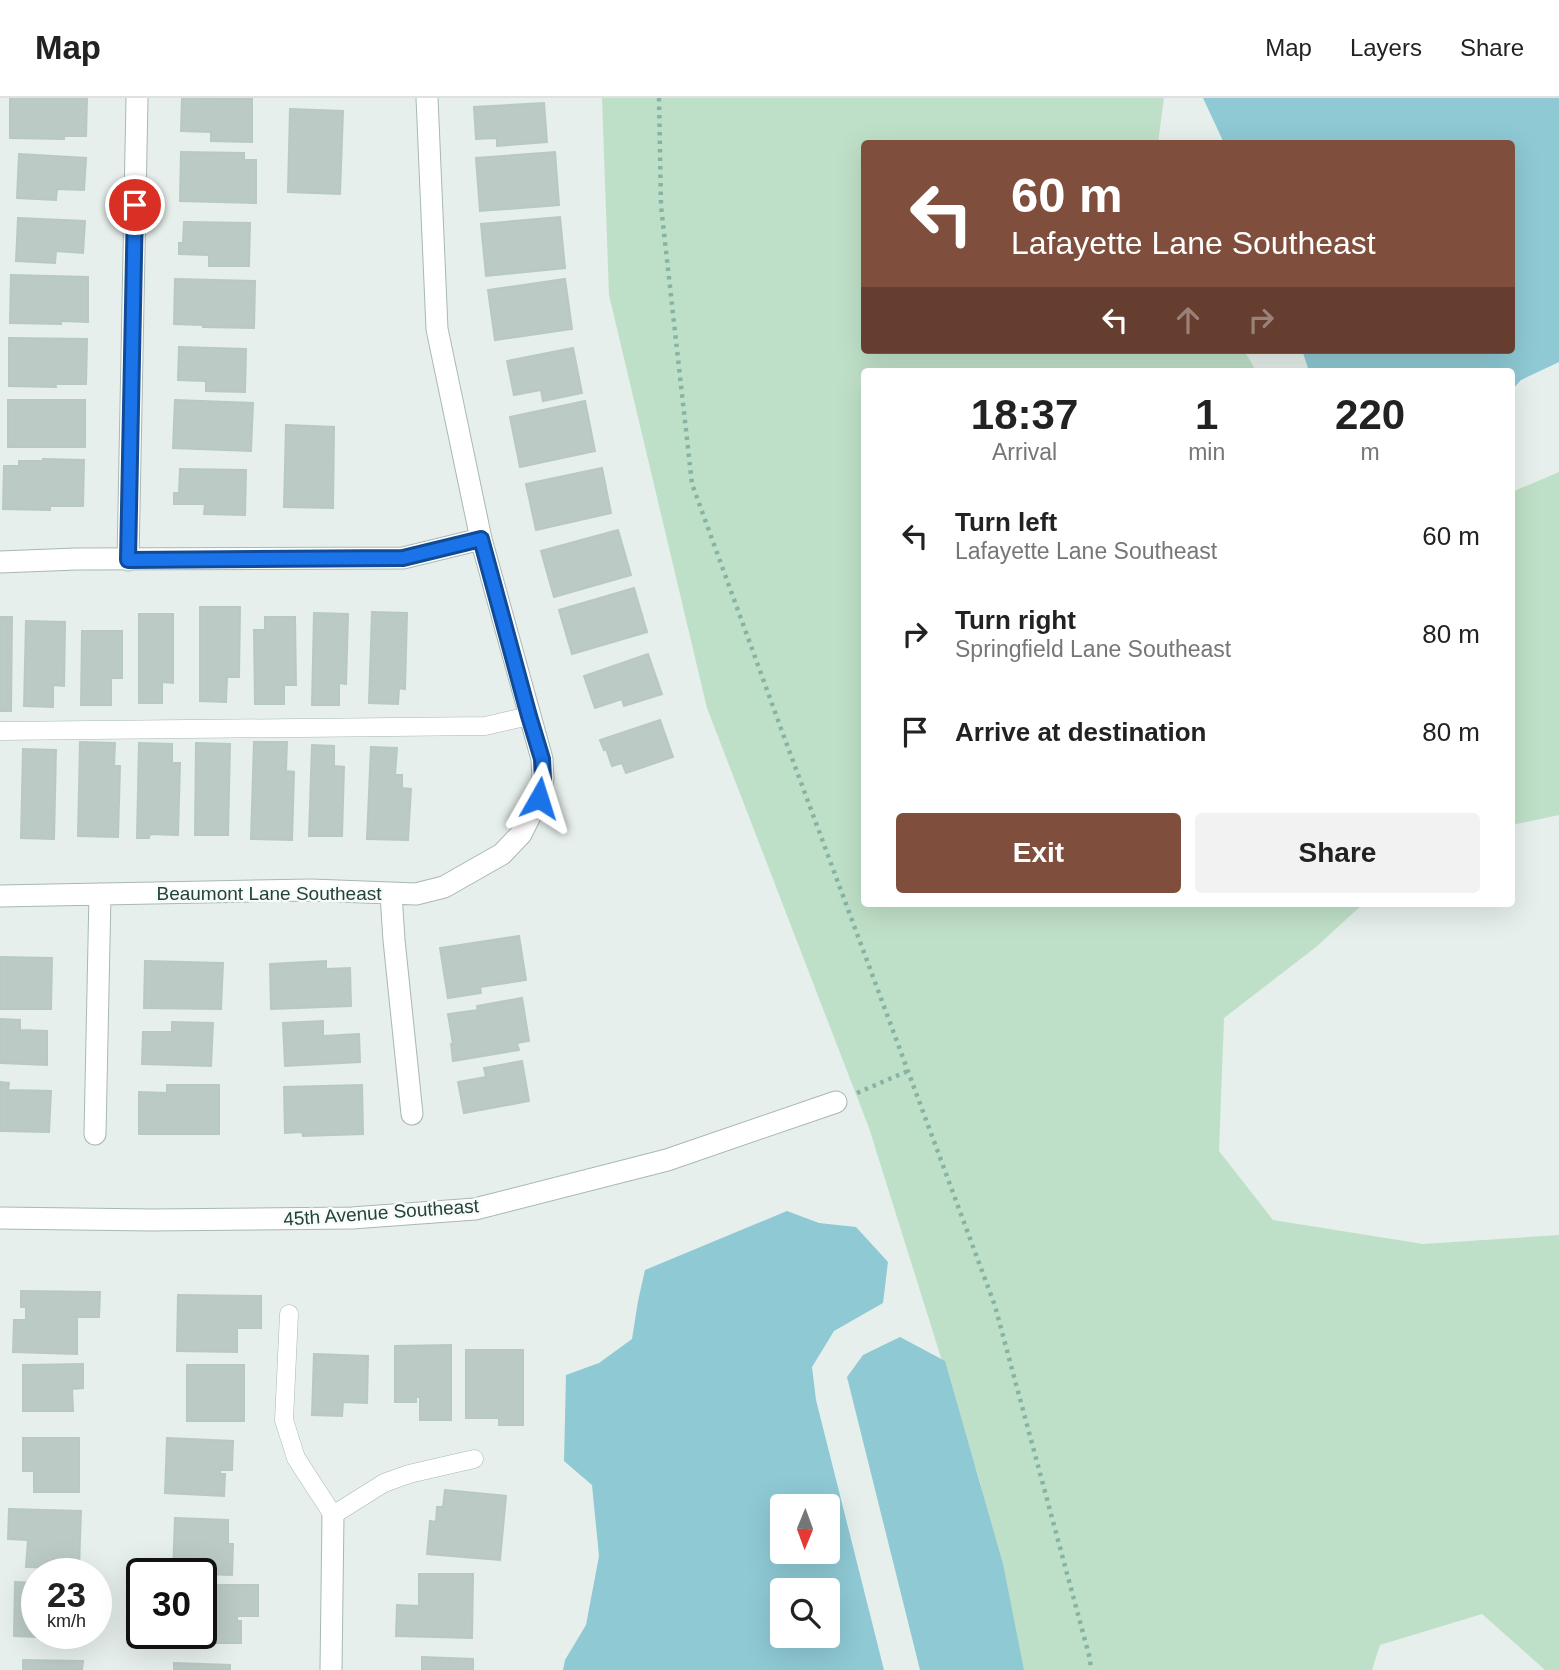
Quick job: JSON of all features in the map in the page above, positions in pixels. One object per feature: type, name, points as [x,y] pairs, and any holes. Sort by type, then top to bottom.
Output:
[{"type":"street","points":[[128,560],[137,98]]},
{"type":"street","points":[[427,98],[437,329],[481,539],[529,716]]},
{"type":"street","points":[[0,562],[403,558],[481,539]]},
{"type":"street","name":"Beaumont Lane Southeast","points":[[0,896],[311,890],[416,894],[444,887],[502,854],[521,834],[539,798],[543,779],[542,759],[529,716]]},
{"type":"street","points":[[95,1134],[100,894]]},
{"type":"street","points":[[391,894],[412,1114]]},
{"type":"street","name":"45th Avenue Southeast","points":[[0,1218],[352,1218],[475,1209],[667,1160],[836,1101]]},
{"type":"street","points":[[331,1670],[333,1515]]},
{"type":"lane","points":[[0,731],[485,726],[529,716]]},
{"type":"lane","points":[[289,1314],[284,1420],[296,1458],[333,1515],[384,1483],[409,1474],[474,1460]]},
{"type":"path","points":[[659,98],[661,206],[692,484],[995,1306],[1091,1670]]},
{"type":"path","points":[[836,1101],[908,1071]]},
{"type":"green space","points":[[602,98],[1164,98],[1158,140],[861,140],[861,354],[1246,354],[1254,368],[861,368],[861,907],[1360,907],[1316,947],[1224,1018],[1219,1151],[1273,1220],[1423,1244],[1559,1235],[1559,1670],[1545,1670],[1482,1614],[1380,1645],[1372,1670],[1013,1670],[980,1482],[869,1128],[707,708],[609,295]]},
{"type":"green space","points":[[1559,472],[1559,815],[1515,824],[1515,491]]},
{"type":"water","points":[[1203,98],[1559,98],[1559,362],[1521,380],[1515,387],[1515,368],[1308,368],[1303,354],[1515,354],[1515,140],[1223,140]]},
{"type":"water","points":[[787,1211],[819,1223],[856,1227],[888,1262],[883,1303],[834,1331],[812,1367],[816,1400],[840,1494],[770,1494],[770,1564],[840,1564],[840,1495],[884,1670],[563,1670],[565,1660],[586,1625],[599,1556],[592,1485],[564,1461],[566,1375],[599,1363],[632,1339],[645,1270]]},
{"type":"water","points":[[900,1337],[945,1361],[1003,1564],[1024,1670],[920,1670],[847,1377],[863,1355]]},
{"type":"building","points":[[10,98],[87,98],[86,136],[64,136],[64,139],[10,138]]},
{"type":"building","points":[[182,98],[252,99],[252,142],[211,141],[211,132],[181,131]]},
{"type":"building","points":[[544,103],[547,142],[497,146],[497,138],[476,139],[474,107]]},
{"type":"building","points":[[290,109],[343,111],[340,194],[288,192]]},
{"type":"building","points":[[181,152],[244,153],[244,160],[256,160],[256,203],[180,201]]},
{"type":"building","points":[[555,152],[559,205],[480,211],[476,158]]},
{"type":"building","points":[[19,154],[86,158],[84,190],[57,189],[56,200],[17,198]]},
{"type":"building","points":[[560,217],[565,268],[486,276],[481,224]]},
{"type":"building","points":[[18,218],[85,221],[83,253],[56,251],[55,263],[16,261]]},
{"type":"building","points":[[184,222],[250,223],[249,266],[209,266],[209,255],[179,254],[179,243],[183,243]]},
{"type":"building","points":[[11,275],[88,277],[88,322],[10,323]]},
{"type":"building","points":[[175,279],[255,281],[254,328],[174,324]]},
{"type":"building","points":[[565,279],[572,329],[495,340],[488,290]]},
{"type":"building","points":[[9,338],[87,339],[86,384],[55,384],[56,387],[9,386]]},
{"type":"building","points":[[179,347],[246,349],[245,392],[206,391],[206,381],[178,380]]},
{"type":"building","points":[[573,348],[582,393],[543,401],[541,390],[514,395],[507,361]]},
{"type":"building","points":[[8,400],[85,400],[85,447],[8,447]]},
{"type":"building","points":[[175,400],[253,403],[251,451],[173,448]]},
{"type":"building","points":[[585,401],[595,451],[520,467],[510,417]]},
{"type":"building","points":[[286,425],[334,427],[333,508],[284,507]]},
{"type":"building","points":[[84,460],[83,506],[50,506],[50,510],[3,509],[4,466],[19,466],[19,461]]},
{"type":"building","points":[[602,468],[611,513],[536,530],[526,484]]},
{"type":"building","points":[[180,469],[246,470],[245,515],[204,514],[205,504],[174,504],[174,493],[179,493]]},
{"type":"building","points":[[618,530],[631,575],[554,597],[541,551]]},
{"type":"building","points":[[634,588],[647,632],[572,654],[559,610]]},
{"type":"building","points":[[200,607],[240,607],[239,677],[227,677],[226,702],[200,701]]},
{"type":"building","points":[[372,612],[407,613],[405,689],[399,688],[398,704],[369,703]]},
{"type":"building","points":[[314,613],[348,614],[346,684],[339,683],[339,705],[312,705]]},
{"type":"building","points":[[139,614],[173,614],[173,683],[162,682],[162,703],[139,703]]},
{"type":"building","points":[[0,617],[12,617],[11,711],[0,711]]},
{"type":"building","points":[[265,617],[295,617],[296,685],[284,685],[284,704],[255,704],[254,630],[265,630]]},
{"type":"building","points":[[26,621],[65,622],[64,686],[53,685],[53,707],[24,706]]},
{"type":"building","points":[[82,631],[122,631],[122,678],[111,678],[111,705],[81,705]]},
{"type":"building","points":[[648,654],[662,694],[624,706],[622,699],[595,708],[584,676]]},
{"type":"building","points":[[660,720],[673,757],[626,773],[622,763],[612,766],[600,740]]},
{"type":"building","points":[[80,742],[115,743],[114,766],[120,766],[118,837],[78,836]]},
{"type":"building","points":[[254,742],[287,742],[286,771],[294,772],[292,840],[251,839]]},
{"type":"building","points":[[139,743],[172,744],[172,763],[180,763],[178,835],[150,834],[149,838],[137,838]]},
{"type":"building","points":[[196,743],[230,744],[228,835],[195,835]]},
{"type":"building","points":[[312,745],[334,746],[334,766],[344,767],[342,836],[309,836]]},
{"type":"building","points":[[371,747],[397,748],[395,775],[402,775],[402,788],[411,789],[408,840],[367,839]]},
{"type":"building","points":[[23,749],[56,750],[54,839],[21,838]]},
{"type":"building","points":[[519,936],[526,980],[480,987],[481,993],[448,998],[440,948]]},
{"type":"building","points":[[0,957],[52,958],[51,1009],[0,1009]]},
{"type":"building","points":[[145,961],[223,963],[221,1009],[144,1008]]},
{"type":"building","points":[[326,961],[326,969],[350,968],[351,1006],[271,1009],[270,964]]},
{"type":"building","points":[[522,998],[529,1041],[517,1043],[519,1050],[453,1061],[448,1014],[478,1010],[477,1006]]},
{"type":"building","points":[[0,1019],[20,1020],[20,1030],[47,1031],[47,1065],[0,1063]]},
{"type":"building","points":[[323,1021],[323,1036],[359,1034],[360,1062],[285,1066],[283,1023]]},
{"type":"building","points":[[172,1022],[213,1023],[211,1066],[142,1064],[143,1032],[172,1032]]},
{"type":"building","points":[[522,1061],[529,1101],[464,1113],[458,1082],[486,1077],[484,1068]]},
{"type":"building","points":[[0,1082],[9,1083],[8,1090],[51,1091],[49,1132],[0,1131]]},
{"type":"building","points":[[167,1085],[219,1085],[219,1134],[139,1134],[139,1092],[167,1093]]},
{"type":"building","points":[[362,1085],[363,1134],[303,1136],[302,1132],[285,1133],[284,1087]]},
{"type":"building","points":[[21,1291],[100,1292],[99,1317],[77,1317],[77,1354],[13,1352],[14,1320],[26,1320],[26,1307],[21,1307]]},
{"type":"building","points":[[178,1295],[261,1296],[261,1328],[237,1328],[237,1352],[177,1351]]},
{"type":"building","points":[[451,1345],[451,1420],[420,1420],[420,1397],[416,1397],[416,1402],[395,1402],[395,1346]]},
{"type":"building","points":[[466,1350],[523,1350],[523,1425],[499,1425],[499,1418],[466,1418]]},
{"type":"building","points":[[314,1354],[368,1356],[367,1403],[343,1402],[342,1416],[312,1415]]},
{"type":"building","points":[[83,1364],[83,1388],[72,1389],[73,1411],[23,1411],[23,1365]]},
{"type":"building","points":[[187,1365],[244,1365],[244,1421],[187,1421]]},
{"type":"building","points":[[23,1438],[79,1438],[79,1492],[34,1492],[34,1471],[23,1471]]},
{"type":"building","points":[[167,1438],[233,1441],[232,1470],[220,1470],[220,1474],[225,1474],[224,1496],[165,1493]]},
{"type":"building","points":[[445,1490],[506,1496],[500,1560],[427,1554],[430,1521],[436,1522],[437,1507],[443,1507]]},
{"type":"building","points":[[9,1509],[81,1511],[79,1558],[27,1558],[28,1540],[8,1539]]},
{"type":"building","points":[[175,1518],[228,1520],[228,1544],[233,1544],[232,1575],[217,1574],[217,1558],[174,1558]]},
{"type":"building","points":[[419,1574],[473,1574],[472,1638],[396,1636],[397,1605],[419,1606]]},
{"type":"building","points":[[15,1582],[21,1582],[21,1636],[14,1636]]},
{"type":"building","points":[[217,1585],[258,1585],[258,1616],[237,1616],[237,1621],[241,1621],[241,1643],[217,1643]]},
{"type":"building","points":[[422,1657],[473,1659],[473,1670],[422,1670]]},
{"type":"building","points":[[23,1660],[83,1661],[82,1670],[23,1670]]},
{"type":"building","points":[[174,1663],[230,1665],[230,1670],[174,1670]]},
{"type":"route","points":[[135,205],[128,560],[403,558],[481,539],[542,759],[543,779],[539,798]]}]
